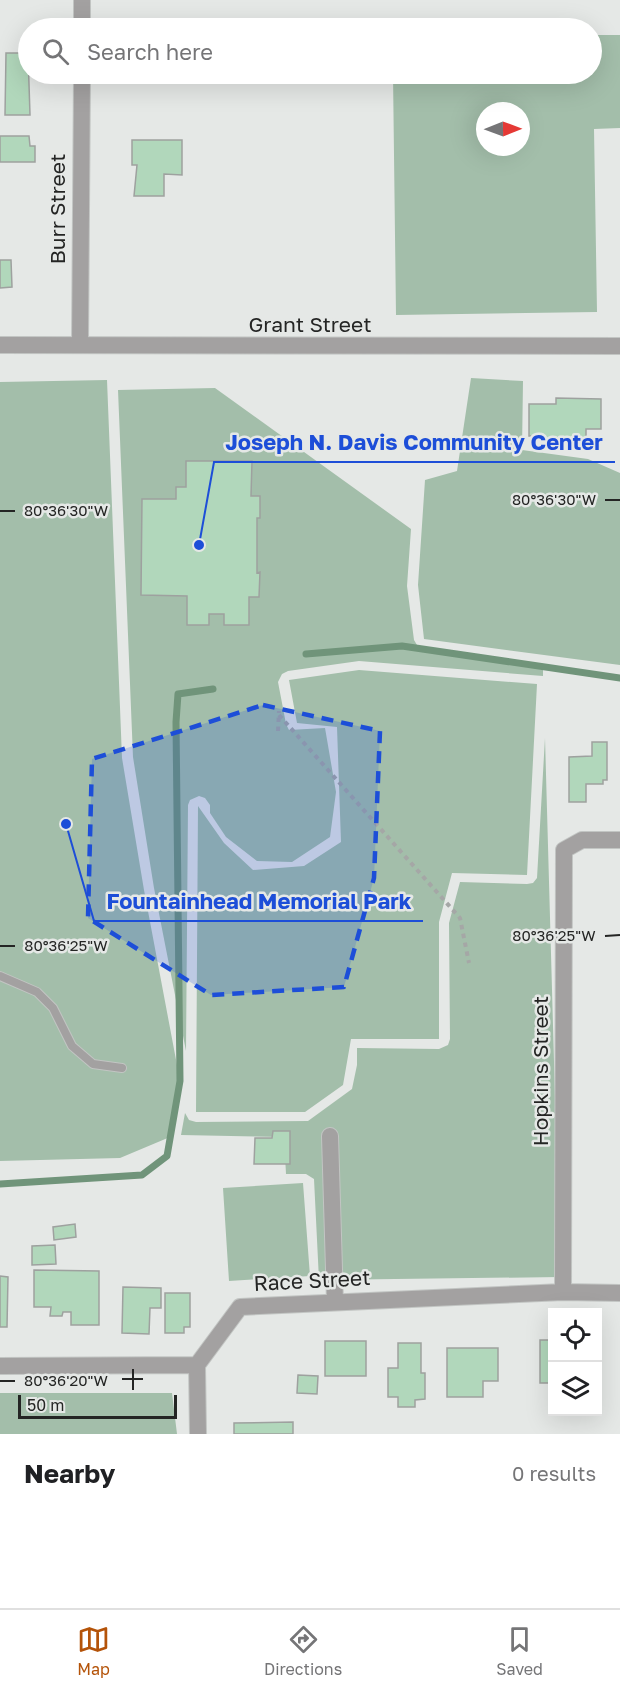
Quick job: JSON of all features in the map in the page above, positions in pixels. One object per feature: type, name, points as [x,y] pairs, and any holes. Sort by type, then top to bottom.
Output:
[{"type":"street","points":[[82,0],[82,18]]},
{"type":"street","name":"Burr Street","points":[[80,345],[82,84]]},
{"type":"street","name":"Grant Street","points":[[0,345],[620,346]]},
{"type":"street","name":"Hopkins Street","points":[[563,1292],[564,850],[582,840],[620,840]]},
{"type":"street","points":[[330,1136],[334,1302]]},
{"type":"street","name":"Race Street","points":[[197,1365],[240,1307],[563,1292],[620,1293]]},
{"type":"street","points":[[0,1366],[197,1365],[198,1434]]},
{"type":"lane","points":[[0,976],[37,992],[53,1008],[72,1046],[93,1064],[122,1068]]},
{"type":"path","points":[[278,731],[279,713],[460,918],[469,963]]},
{"type":"highlighted area","points":[[263,705],[380,731],[374,878],[344,987],[211,995],[88,918],[92,759]]},
{"type":"green space","points":[[602,35],[620,35],[620,128],[594,129],[597,312],[396,315],[393,84],[602,84]]},
{"type":"green space","points":[[471,378],[523,381],[522,450],[588,459],[620,473],[620,665],[424,639],[418,585],[425,480],[457,471]]},
{"type":"green space","points":[[107,380],[122,758],[180,1081],[170,1137],[120,1158],[0,1161],[0,382]]},
{"type":"green space","points":[[215,388],[411,529],[407,586],[414,640],[417,645],[423,648],[543,664],[543,676],[359,661],[288,671],[282,674],[278,682],[289,730],[325,728],[336,792],[330,837],[292,862],[257,861],[226,837],[210,813],[210,805],[205,798],[199,796],[190,800],[188,805],[186,1051],[154,888],[133,757],[118,390]]},
{"type":"green space","points":[[359,670],[537,684],[527,875],[452,873],[439,922],[439,1039],[351,1039],[343,1085],[305,1112],[196,1112],[198,806],[224,843],[253,870],[304,866],[341,842],[337,727],[297,723],[289,680]]},
{"type":"green space","points":[[545,738],[560,1277],[319,1280],[314,1179],[306,1174],[286,1174],[284,1137],[181,1135],[185,1113],[189,1120],[196,1122],[308,1121],[352,1089],[357,1065],[357,1048],[439,1049],[448,1045],[450,1039],[449,923],[460,882],[527,884],[533,883],[537,878]]},
{"type":"green space","points":[[303,1183],[310,1276],[229,1281],[223,1188]]},
{"type":"green space","points":[[0,1393],[172,1393],[177,1434],[0,1434]]},
{"type":"building","points":[[6,53],[18,53],[18,84],[29,84],[30,115],[5,115]]},
{"type":"building","points":[[0,136],[29,136],[30,146],[35,146],[35,162],[0,162]]},
{"type":"building","points":[[132,140],[182,140],[182,175],[164,174],[164,196],[134,196],[137,165],[132,165]]},
{"type":"building","points":[[0,260],[11,260],[12,287],[0,288]]},
{"type":"building","points":[[556,398],[601,399],[601,429],[586,429],[586,445],[543,444],[543,436],[529,436],[529,404],[556,404]]},
{"type":"building","points":[[186,461],[252,461],[251,496],[260,496],[260,518],[257,518],[257,573],[260,572],[259,597],[249,597],[249,625],[224,625],[224,614],[209,614],[209,625],[187,625],[187,596],[141,595],[142,499],[176,499],[176,487],[186,487]]},
{"type":"building","points":[[592,742],[607,742],[607,780],[603,780],[603,784],[586,784],[586,802],[569,802],[569,757],[592,756]]},
{"type":"building","points":[[273,1131],[290,1131],[290,1164],[254,1164],[255,1138],[272,1138]]},
{"type":"building","points":[[75,1224],[76,1237],[54,1240],[53,1227]]},
{"type":"building","points":[[55,1245],[56,1264],[32,1265],[32,1246]]},
{"type":"building","points":[[34,1270],[99,1271],[99,1325],[71,1325],[71,1312],[63,1312],[62,1316],[50,1316],[51,1307],[34,1307]]},
{"type":"building","points":[[0,1276],[8,1277],[7,1327],[0,1327]]},
{"type":"building","points":[[123,1287],[161,1288],[161,1308],[150,1308],[149,1334],[122,1333]]},
{"type":"building","points":[[165,1293],[190,1293],[190,1327],[184,1327],[184,1333],[165,1333]]},
{"type":"building","points":[[540,1340],[548,1340],[548,1383],[540,1383]]},
{"type":"building","points":[[325,1341],[366,1341],[366,1376],[325,1376]]},
{"type":"building","points":[[398,1343],[421,1343],[421,1373],[425,1373],[425,1399],[415,1400],[415,1407],[398,1407],[398,1397],[388,1397],[388,1368],[398,1368]]},
{"type":"building","points":[[447,1348],[498,1348],[498,1381],[483,1381],[483,1397],[447,1397]]},
{"type":"building","points":[[298,1375],[318,1376],[317,1394],[297,1393]]},
{"type":"building","points":[[293,1422],[293,1434],[234,1434],[234,1423]]},
{"type":"waterway","points":[[306,654],[402,646],[620,678]]},
{"type":"waterway","points":[[0,1184],[142,1175],[167,1156],[180,1081],[176,722],[178,694],[213,689]]},
{"type":"place","name":"Joseph N. Davis Community Center","points":[[199,545]]},
{"type":"place","name":"Fountainhead Memorial Park","points":[[66,824]]}]
